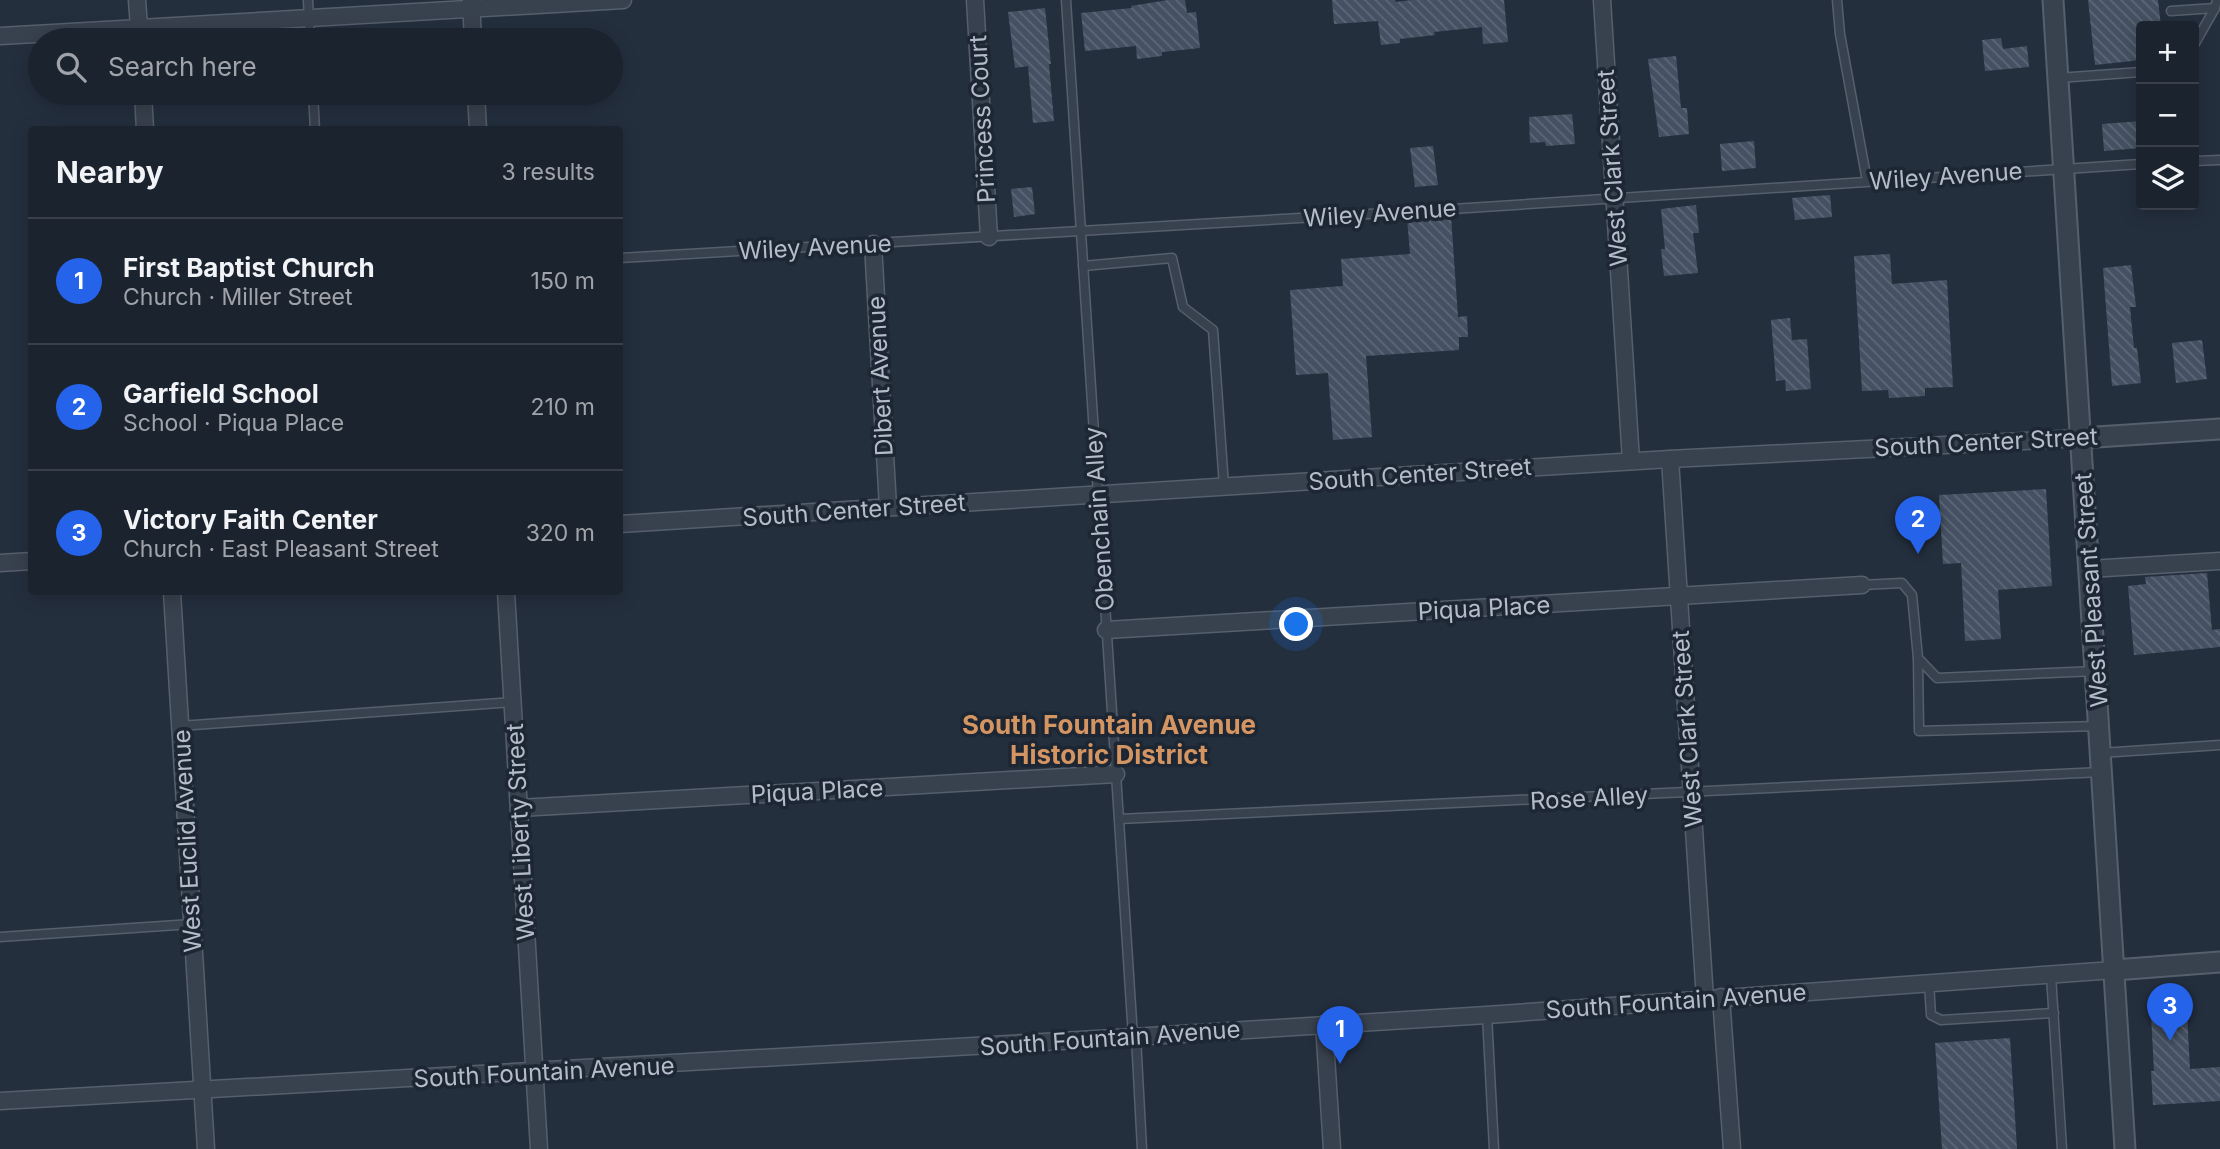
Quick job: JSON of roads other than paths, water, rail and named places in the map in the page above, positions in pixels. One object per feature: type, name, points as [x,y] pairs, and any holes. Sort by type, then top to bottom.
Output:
[{"type":"street","points":[[137,0],[139,28]]},
{"type":"street","points":[[203,28],[471,4],[623,0]]},
{"type":"street","name":"Princess Court","points":[[975,0],[989,237]]},
{"type":"street","name":"West Clark Street","points":[[1602,0],[1631,461]]},
{"type":"street","name":"West Pleasant Street","points":[[2053,0],[2125,1149]]},
{"type":"street","points":[[471,4],[472,28]]},
{"type":"street","points":[[0,36],[28,36]]},
{"type":"street","points":[[144,105],[145,126]]},
{"type":"street","points":[[477,105],[478,126]]},
{"type":"street","name":"Dibert Avenue","points":[[873,244],[888,508]]},
{"type":"street","name":"South Center Street","points":[[623,524],[1670,458],[2220,429]]},
{"type":"street","name":"West Clark Street","points":[[1670,458],[1692,794],[1732,1149]]},
{"type":"street","points":[[0,563],[28,561]]},
{"type":"street","points":[[2089,569],[2220,561]]},
{"type":"street","name":"Piqua Place","points":[[1106,630],[1862,585]]},
{"type":"street","name":"West Euclid Avenue","points":[[172,595],[206,1149]]},
{"type":"street","name":"West Liberty Street","points":[[506,595],[539,1149]]},
{"type":"street","name":"Piqua Place","points":[[519,808],[1116,774]]},
{"type":"street","name":"South Fountain Avenue","points":[[0,1101],[534,1073],[1487,1015],[2220,962]]},
{"type":"street","points":[[1324,1024],[1332,1149]]},
{"type":"lane","points":[[308,0],[309,28]]},
{"type":"lane","name":"Obenchain Alley","points":[[1066,0],[1142,1149]]},
{"type":"lane","points":[[1837,0],[1840,34],[1867,181]]},
{"type":"lane","points":[[2171,11],[2216,4]]},
{"type":"lane","points":[[2199,36],[2216,4]]},
{"type":"lane","points":[[2058,78],[2136,72]]},
{"type":"lane","points":[[314,105],[315,126]]},
{"type":"lane","points":[[2199,161],[2220,160]]},
{"type":"lane","name":"Wiley Avenue","points":[[623,258],[2136,164]]},
{"type":"lane","points":[[1083,266],[1172,258],[1183,307],[1213,330],[1224,486]]},
{"type":"lane","points":[[1862,585],[1902,583],[1912,595],[1918,658],[1919,731],[2099,726]]},
{"type":"lane","points":[[1918,658],[1937,678],[2096,671]]},
{"type":"lane","points":[[180,726],[513,702]]},
{"type":"lane","name":"Rose Alley","points":[[1119,819],[1692,794],[2101,763],[2220,746]]},
{"type":"lane","points":[[0,937],[192,924]]},
{"type":"lane","points":[[2051,975],[2062,1149]]},
{"type":"lane","points":[[1928,983],[1931,1015],[1941,1020],[2054,1013]]},
{"type":"lane","points":[[1487,1015],[1494,1149]]},
{"type":"place","name":"Garfield School","points":[[1918,554]]},
{"type":"place","name":"Victory Faith Center","points":[[2170,1041]]},
{"type":"place","name":"First Baptist Church","points":[[1340,1064]]},
{"type":"district","name":"South Fountain Avenue Historic District","points":[[1109,739]]}]
